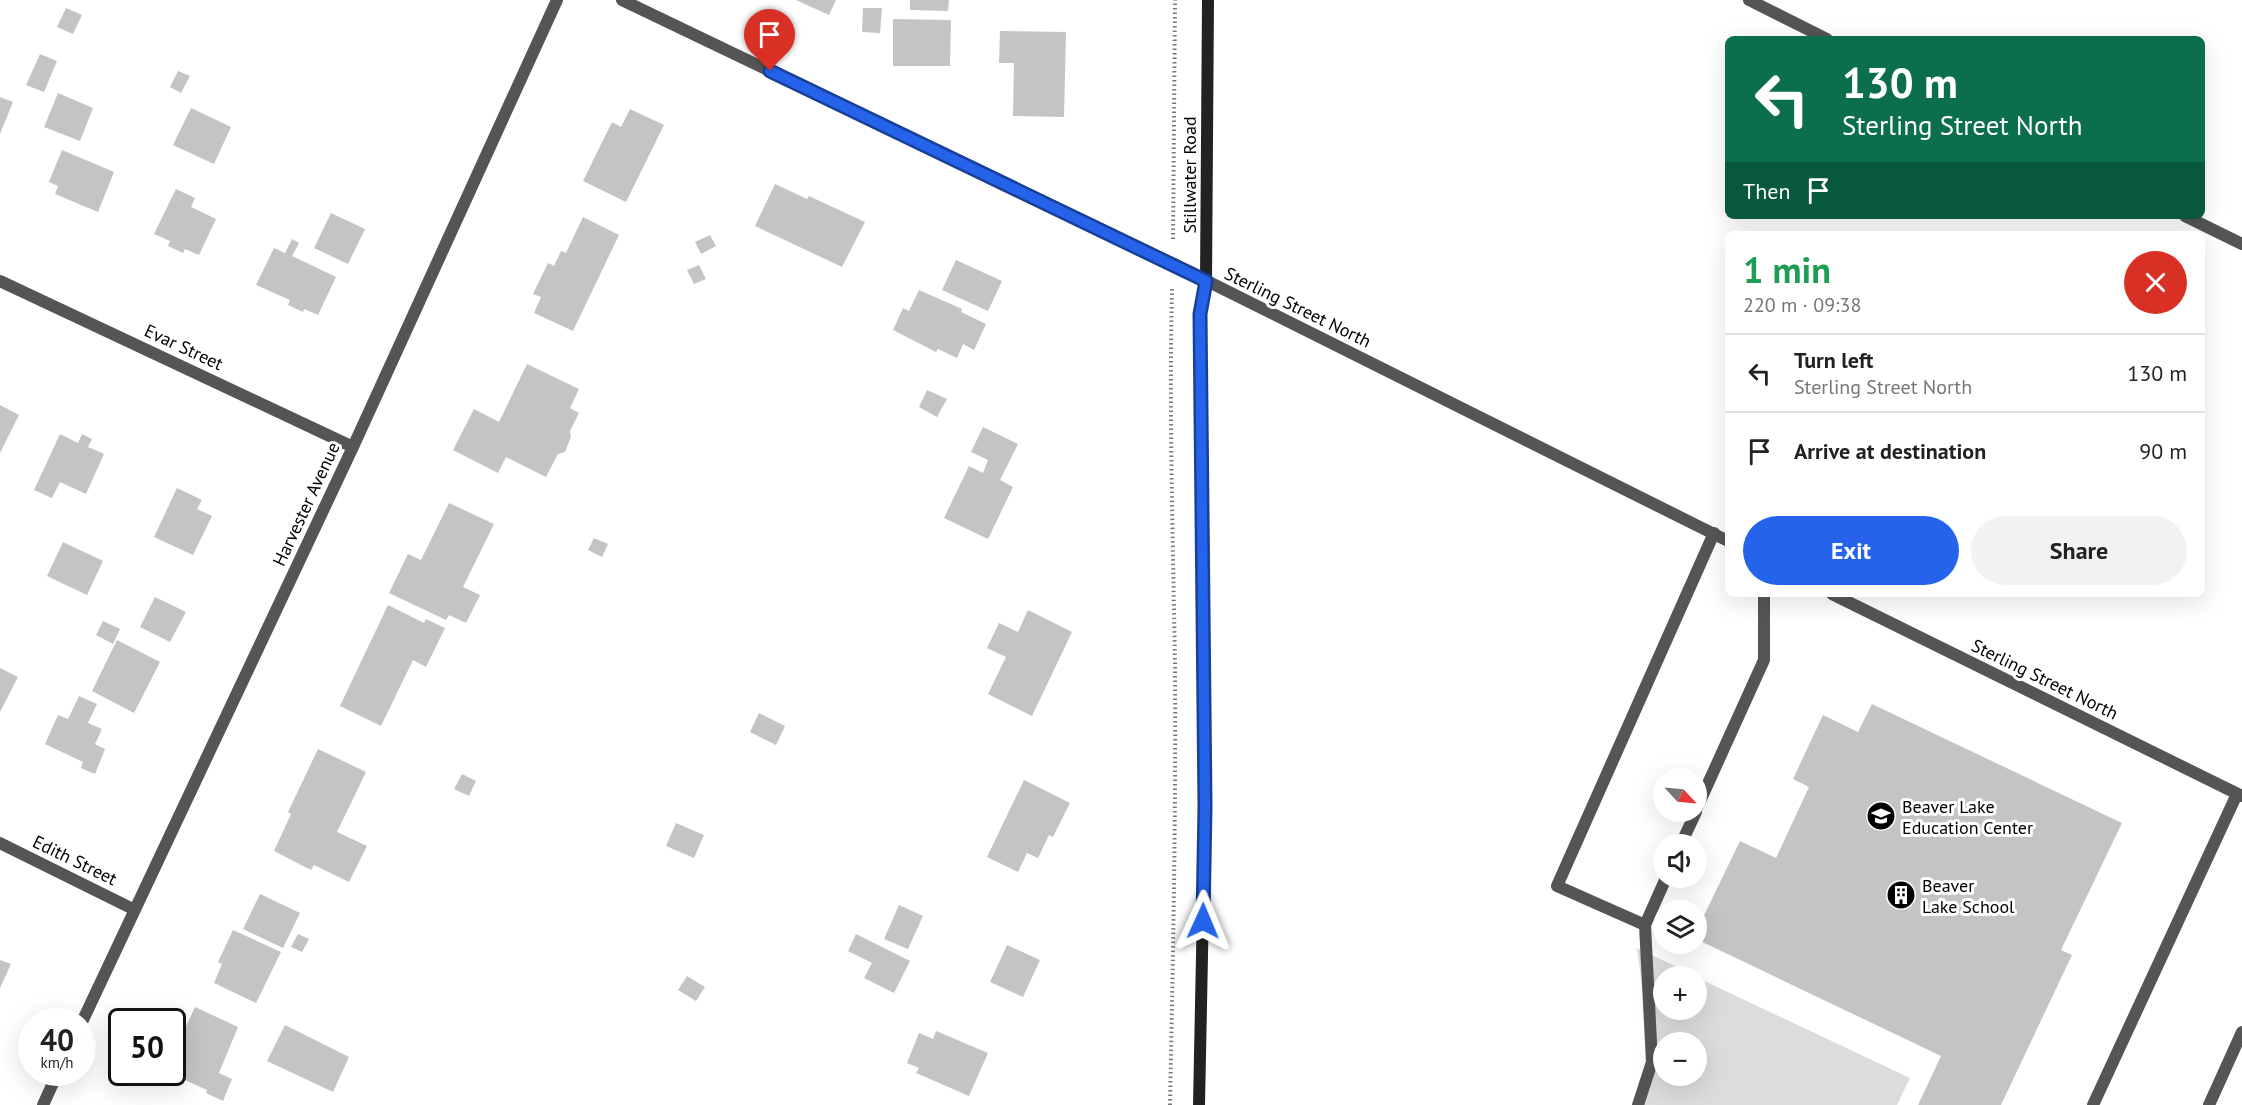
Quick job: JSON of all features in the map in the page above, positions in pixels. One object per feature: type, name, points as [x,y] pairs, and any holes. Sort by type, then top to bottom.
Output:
[{"type":"main road","name":"Stillwater Road","points":[[1199,1105],[1205,806],[1200,314],[1206,281],[1208,0]]},
{"type":"street","name":"Harvester Avenue","points":[[89,1008],[353,447],[557,0]]},
{"type":"street","name":"Sterling Street North","points":[[622,0],[1173,264],[1725,539]]},
{"type":"street","points":[[1749,0],[1821,36]]},
{"type":"street","points":[[2191,219],[2242,244]]},
{"type":"street","name":"Evar Street","points":[[0,281],[353,447]]},
{"type":"street","points":[[1645,925],[1557,886],[1714,533]]},
{"type":"street","points":[[1707,787],[1764,660],[1764,597]]},
{"type":"street","name":"Sterling Street North","points":[[1838,597],[2240,795]]},
{"type":"street","points":[[2093,1105],[2240,795]]},
{"type":"street","name":"Edith Street","points":[[0,843],[135,910]]},
{"type":"street","points":[[1638,1105],[1652,1062],[1645,925],[1662,888]]},
{"type":"street","points":[[2209,1105],[2242,1032]]},
{"type":"street","points":[[43,1105],[52,1086]]},
{"type":"path","points":[[1170,1105],[1175,678],[1170,399],[1175,0]]},
{"type":"shaded area","points":[[1637,948],[1675,966],[1653,966],[1653,1020],[1707,1020],[1707,982],[1910,1078],[1897,1105],[1638,1105],[1652,1062]]},
{"type":"building","points":[[796,0],[836,0],[829,15]]},
{"type":"building","points":[[910,0],[949,0],[948,11],[910,10]]},
{"type":"building","points":[[66,8],[82,15],[73,34],[57,27]]},
{"type":"building","points":[[863,8],[882,8],[880,33],[862,32]]},
{"type":"building","points":[[893,19],[951,20],[950,66],[893,66]]},
{"type":"building","points":[[1000,31],[1066,32],[1064,117],[1013,116],[1014,63],[999,63]]},
{"type":"building","points":[[40,54],[57,61],[44,92],[26,85]]},
{"type":"building","points":[[178,71],[190,76],[181,93],[170,87]]},
{"type":"building","points":[[58,93],[93,108],[80,141],[44,127]]},
{"type":"building","points":[[0,97],[13,102],[0,134]]},
{"type":"building","points":[[191,108],[231,127],[214,164],[173,145]]},
{"type":"building","points":[[630,109],[664,125],[626,202],[583,181],[612,122],[621,127]]},
{"type":"building","points":[[62,150],[114,172],[98,212],[55,194],[58,186],[49,182]]},
{"type":"building","points":[[775,184],[807,199],[809,196],[865,222],[842,267],[755,226]]},
{"type":"building","points":[[176,189],[195,198],[191,207],[216,219],[199,255],[185,249],[183,253],[168,246],[170,241],[154,234]]},
{"type":"building","points":[[331,213],[365,229],[348,264],[314,248]]},
{"type":"building","points":[[583,217],[619,235],[573,331],[534,313],[541,297],[533,294],[548,263],[554,266],[561,251],[566,253]]},
{"type":"building","points":[[710,235],[716,246],[701,254],[695,242]]},
{"type":"building","points":[[292,239],[299,243],[292,256],[336,277],[318,315],[304,309],[303,312],[288,305],[290,300],[256,285],[274,248],[285,253]]},
{"type":"building","points":[[956,260],[1002,281],[988,311],[942,290]]},
{"type":"building","points":[[699,265],[706,279],[694,284],[687,270]]},
{"type":"building","points":[[919,290],[962,309],[961,312],[986,324],[974,350],[963,344],[957,358],[938,349],[936,352],[893,330],[903,308],[909,311]]},
{"type":"building","points":[[527,364],[579,389],[570,408],[579,413],[570,431],[571,437],[565,452],[558,454],[546,477],[506,457],[498,473],[453,450],[474,409],[499,422]]},
{"type":"building","points":[[927,390],[947,399],[937,417],[919,407]]},
{"type":"building","points":[[0,405],[19,415],[0,453]]},
{"type":"building","points":[[983,427],[1018,444],[1000,480],[1013,487],[988,539],[944,518],[969,466],[983,473],[988,460],[971,452]]},
{"type":"building","points":[[60,434],[78,443],[82,434],[92,439],[88,447],[104,454],[86,494],[60,482],[52,498],[34,490]]},
{"type":"building","points":[[177,488],[202,500],[197,509],[212,516],[193,555],[154,537]]},
{"type":"building","points":[[449,503],[494,524],[463,587],[480,595],[466,623],[449,615],[446,620],[389,593],[408,554],[421,560]]},
{"type":"building","points":[[594,538],[608,544],[602,557],[588,550]]},
{"type":"building","points":[[63,542],[103,561],[87,595],[47,576]]},
{"type":"building","points":[[155,597],[186,612],[170,642],[140,627]]},
{"type":"building","points":[[388,605],[424,623],[426,619],[445,628],[426,667],[413,660],[381,726],[340,706]]},
{"type":"building","points":[[1028,610],[1072,632],[1032,716],[988,694],[1006,657],[987,648],[999,623],[1018,632]]},
{"type":"building","points":[[103,621],[120,629],[113,644],[96,635]]},
{"type":"building","points":[[117,640],[160,662],[134,713],[92,691]]},
{"type":"building","points":[[0,668],[18,677],[0,712]]},
{"type":"building","points":[[79,696],[97,704],[88,723],[102,729],[95,744],[105,749],[95,774],[81,768],[83,762],[45,744],[58,715],[68,719]]},
{"type":"building","name":"Beaver Lake School","points":[[1872,704],[2122,823],[2061,950],[2072,955],[2001,1105],[1918,1105],[1941,1056],[1707,944],[1707,909],[1740,841],[1776,858],[1809,787],[1793,779],[1823,715],[1858,732]]},
{"type":"building","points":[[759,713],[785,726],[776,745],[750,732]]},
{"type":"building","points":[[318,749],[366,772],[337,832],[367,846],[349,882],[314,865],[311,870],[274,851],[291,814],[288,812]]},
{"type":"building","points":[[462,774],[476,781],[469,796],[454,789]]},
{"type":"building","points":[[1024,780],[1070,803],[1053,837],[1049,835],[1038,858],[1027,853],[1018,872],[987,857]]},
{"type":"building","points":[[676,823],[704,835],[694,858],[666,846]]},
{"type":"building","points":[[260,894],[300,913],[283,948],[243,929]]},
{"type":"building","points":[[899,905],[923,916],[908,949],[884,939]]},
{"type":"building","points":[[233,930],[281,952],[256,1003],[214,983],[222,964],[218,962]]},
{"type":"building","points":[[298,934],[309,939],[302,952],[291,947]]},
{"type":"building","points":[[856,934],[910,961],[894,993],[864,978],[872,963],[848,951]]},
{"type":"building","points":[[1007,945],[1040,960],[1023,997],[990,982]]},
{"type":"building","points":[[0,960],[11,964],[0,988]]},
{"type":"building","points":[[687,976],[705,987],[696,1001],[678,990]]},
{"type":"building","points":[[195,1007],[238,1027],[219,1073],[232,1079],[223,1101],[206,1093],[207,1090],[186,1081],[186,1026]]},
{"type":"building","points":[[285,1025],[349,1057],[333,1092],[267,1061]]},
{"type":"building","points":[[936,1031],[988,1053],[969,1096],[916,1073],[919,1068],[907,1063],[919,1033],[933,1039]]},
{"type":"place","name":"Beaver Lake Education Center","points":[[1881,816]]},
{"type":"place","name":"Beaver Lake School","points":[[1901,895]]},
{"type":"route","points":[[770,71],[1206,281],[1200,314],[1205,806],[1203,921]]}]
